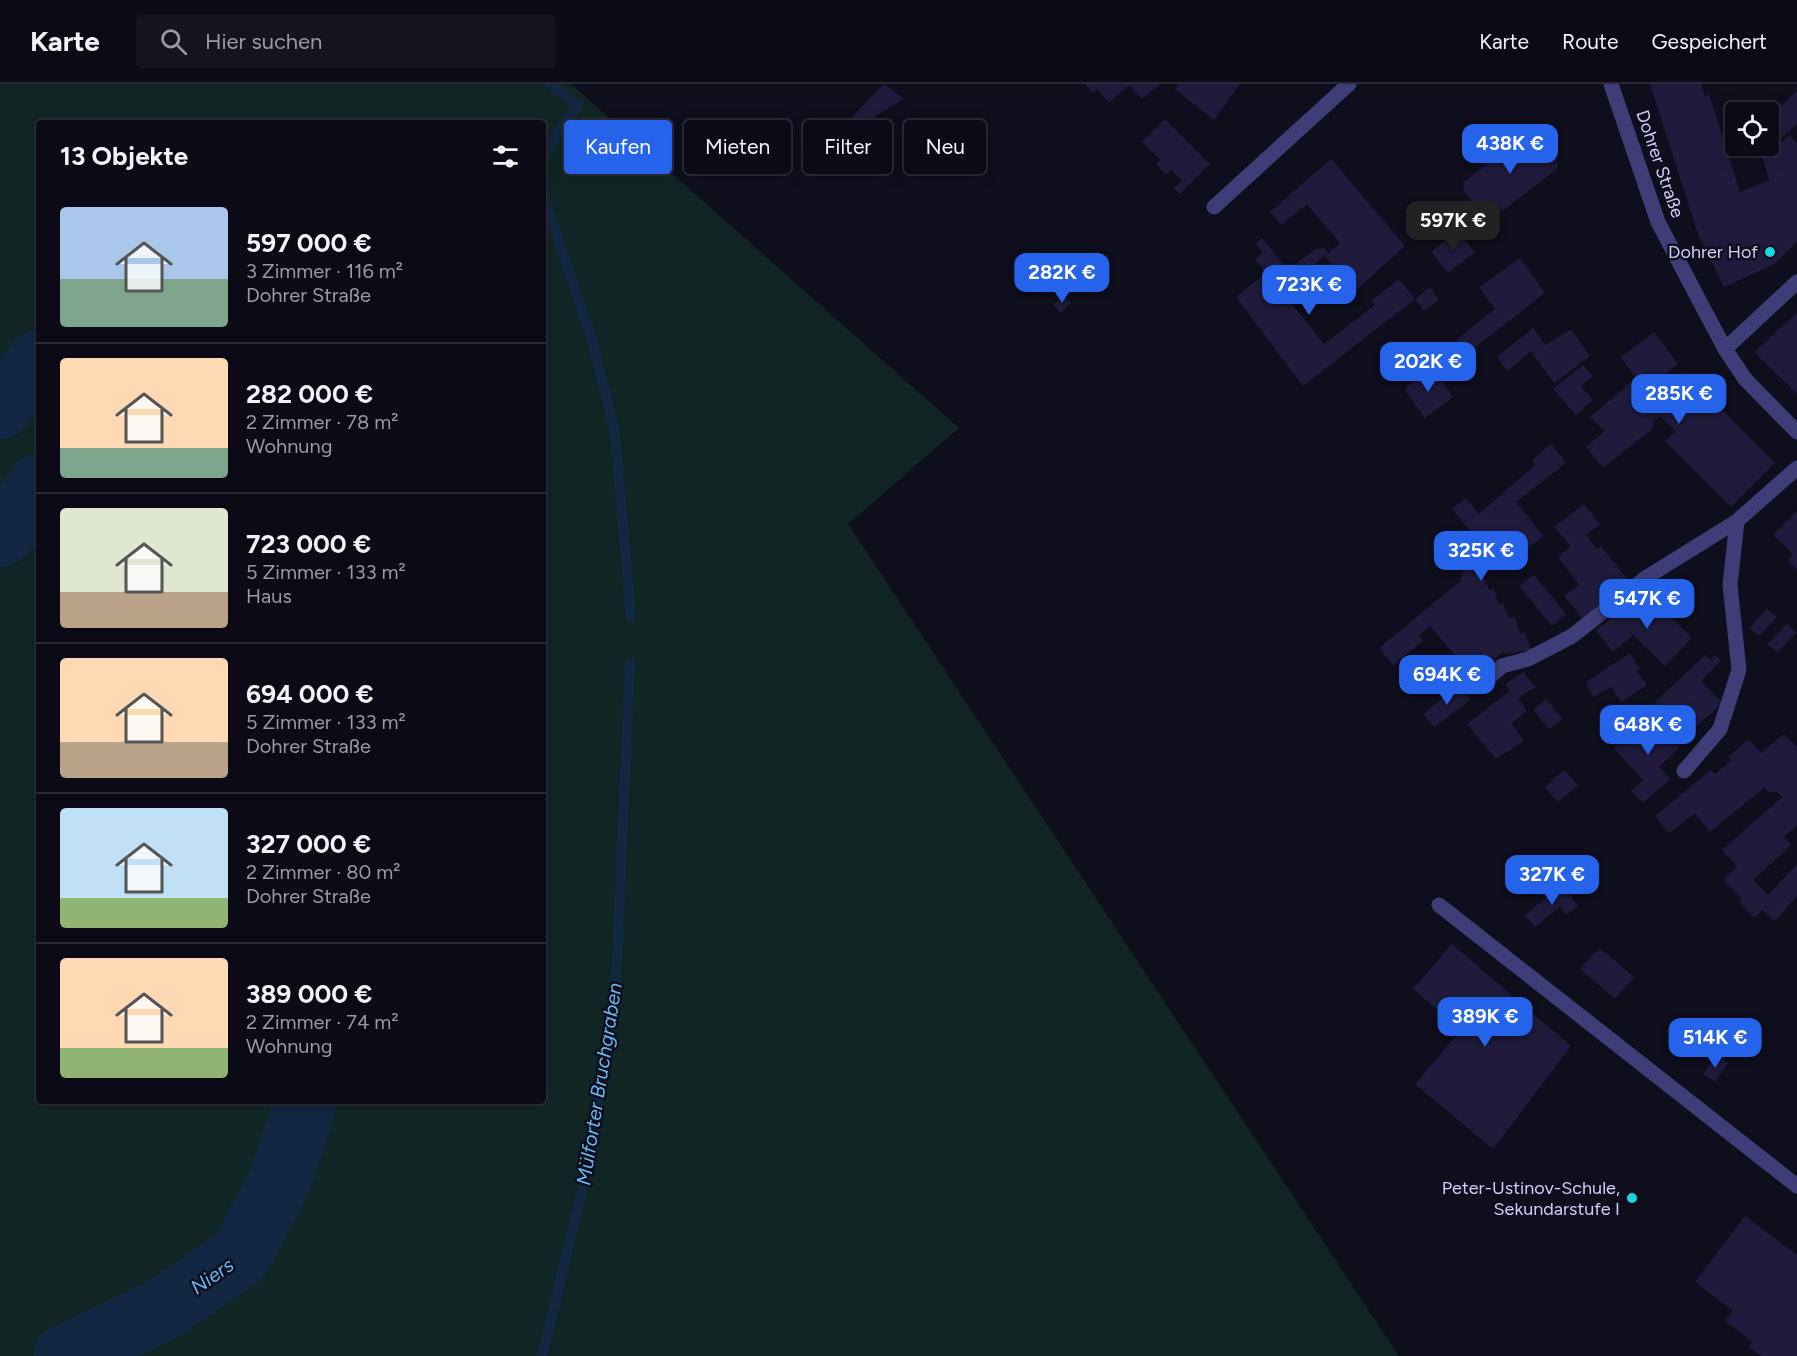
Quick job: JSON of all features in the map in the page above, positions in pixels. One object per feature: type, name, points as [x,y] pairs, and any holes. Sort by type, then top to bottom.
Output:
[{"type":"street","points":[[1214,207],[1349,84]]},
{"type":"street","name":"Dohrer Straße","points":[[1611,84],[1658,222],[1725,349],[1745,379],[1797,432]]},
{"type":"street","points":[[1725,349],[1797,282]]},
{"type":"street","points":[[1479,686],[1502,666],[1528,659],[1572,636],[1647,578],[1737,521],[1797,468]]},
{"type":"street","points":[[1684,771],[1720,729],[1739,670],[1730,585],[1737,521]]},
{"type":"street","points":[[1439,905],[1797,1186]]},
{"type":"green space","points":[[0,84],[571,84],[612,120],[564,120],[564,174],[672,174],[959,428],[848,524],[1399,1356],[0,1356]]},
{"type":"building","points":[[884,84],[904,99],[869,120],[849,120]]},
{"type":"building","points":[[1085,84],[1160,84],[1142,99],[1129,85],[1109,103],[1097,89],[1093,93]]},
{"type":"building","points":[[1179,84],[1240,84],[1214,120],[1175,89]]},
{"type":"building","points":[[1650,84],[1701,84],[1705,97],[1709,94],[1725,145],[1725,156],[1729,156],[1740,192],[1769,180],[1762,157],[1779,156],[1779,144],[1790,135],[1797,143],[1797,242],[1773,265],[1724,287],[1698,234]]},
{"type":"building","points":[[1797,91],[1797,124],[1779,140],[1779,107]]},
{"type":"building","points":[[1165,119],[1210,164],[1180,194],[1174,188],[1182,181],[1171,170],[1166,175],[1156,164],[1161,160],[1142,142]]},
{"type":"building","points":[[1529,131],[1536,135],[1556,160],[1558,168],[1491,220],[1464,191],[1463,183],[1489,162],[1485,158],[1499,148],[1502,152]]},
{"type":"building","points":[[1331,159],[1405,246],[1355,291],[1325,256],[1340,243],[1307,204],[1281,225],[1270,212]]},
{"type":"building","points":[[1457,231],[1475,252],[1448,273],[1431,252]]},
{"type":"building","points":[[1262,238],[1288,270],[1314,250],[1324,248],[1328,252],[1284,294],[1324,344],[1375,305],[1371,301],[1399,279],[1415,299],[1303,386],[1236,297],[1266,273],[1255,259],[1263,253],[1255,244]]},
{"type":"building","points":[[1520,258],[1545,293],[1466,354],[1456,340],[1495,309],[1479,287]]},
{"type":"building","points":[[1430,287],[1439,300],[1424,311],[1415,299]]},
{"type":"building","points":[[1063,295],[1071,303],[1061,313],[1053,305]]},
{"type":"building","points":[[1797,313],[1797,394],[1754,352]]},
{"type":"building","points":[[1533,328],[1545,345],[1571,329],[1590,356],[1554,383],[1531,351],[1507,371],[1497,357]]},
{"type":"building","points":[[1654,332],[1678,364],[1646,387],[1656,400],[1685,372],[1775,463],[1731,507],[1665,441],[1676,431],[1660,416],[1653,422],[1652,429],[1603,468],[1586,447],[1605,431],[1590,417],[1636,378],[1621,357]]},
{"type":"building","points":[[1583,365],[1593,376],[1581,386],[1593,400],[1576,415],[1553,389]]},
{"type":"building","points":[[1432,368],[1453,397],[1425,418],[1404,389]]},
{"type":"building","points":[[1551,444],[1566,463],[1516,502],[1543,536],[1522,554],[1504,546],[1492,555],[1499,563],[1483,576],[1489,590],[1494,589],[1498,604],[1503,603],[1509,619],[1515,617],[1520,634],[1525,632],[1531,650],[1505,654],[1503,652],[1467,683],[1451,665],[1458,659],[1430,626],[1419,636],[1423,641],[1393,665],[1379,648],[1460,581],[1474,535],[1452,509],[1466,498],[1479,514],[1535,465],[1532,460]]},
{"type":"building","points":[[1584,504],[1600,524],[1586,535],[1597,549],[1601,546],[1631,584],[1583,619],[1564,596],[1579,585],[1558,557],[1571,546],[1554,527]]},
{"type":"building","points":[[1797,511],[1797,570],[1787,560],[1793,554],[1773,535]]},
{"type":"building","points":[[1534,575],[1566,614],[1552,626],[1519,586]]},
{"type":"building","points":[[1646,592],[1692,638],[1665,666],[1633,635],[1613,652],[1596,630],[1615,616],[1619,619]]},
{"type":"building","points":[[1767,609],[1777,617],[1759,636],[1749,628]]},
{"type":"building","points":[[1787,624],[1796,633],[1777,653],[1767,644]]},
{"type":"building","points":[[1630,653],[1640,670],[1637,671],[1647,685],[1622,702],[1611,687],[1593,697],[1586,682]]},
{"type":"building","points":[[1705,655],[1711,660],[1715,655],[1721,661],[1701,681],[1722,703],[1678,743],[1659,723],[1667,716],[1655,702]]},
{"type":"building","points":[[1523,672],[1536,687],[1518,698],[1527,711],[1511,723],[1524,741],[1496,759],[1467,724],[1510,691],[1506,684]]},
{"type":"building","points":[[1458,685],[1470,700],[1434,727],[1423,714]]},
{"type":"building","points":[[1546,699],[1563,719],[1549,729],[1533,710]]},
{"type":"building","points":[[1650,715],[1680,747],[1659,767],[1670,779],[1643,803],[1631,791],[1643,780],[1614,748]]},
{"type":"building","points":[[1784,734],[1797,747],[1797,825],[1784,837],[1791,845],[1753,880],[1768,895],[1797,864],[1797,896],[1775,921],[1762,910],[1755,918],[1739,902],[1742,899],[1723,880],[1737,866],[1722,850],[1782,797],[1777,792],[1769,792],[1765,787],[1710,832],[1695,813],[1669,833],[1655,816],[1711,770],[1715,774],[1731,761],[1728,757],[1749,739],[1761,753]]},
{"type":"building","points":[[1564,770],[1578,785],[1558,802],[1545,787]]},
{"type":"building","points":[[1562,885],[1578,906],[1566,915],[1560,907],[1535,927],[1525,915]]},
{"type":"building","points":[[1452,944],[1571,1046],[1493,1149],[1415,1084],[1461,1030],[1413,989]]},
{"type":"building","points":[[1600,948],[1634,977],[1615,999],[1580,969]]},
{"type":"building","points":[[1716,1055],[1728,1063],[1715,1082],[1703,1074]]},
{"type":"building","points":[[1745,1216],[1797,1255],[1797,1356],[1761,1356],[1749,1347],[1752,1342],[1725,1321],[1733,1311],[1695,1282]]},
{"type":"waterway","name":"Mülforter Bruchgraben","points":[[546,152],[577,106],[551,84]]},
{"type":"waterway","name":"Mülforter Bruchgraben","points":[[546,203],[592,339],[615,434],[631,617]]},
{"type":"waterway","name":"Niers","points":[[0,408],[36,365]]},
{"type":"waterway","name":"Niers","points":[[0,536],[7,531],[36,489]]},
{"type":"waterway","name":"Mülforter Bruchgraben","points":[[542,1356],[583,1187],[615,1002],[630,663]]},
{"type":"waterway","name":"Niers","points":[[65,1356],[162,1310],[240,1256],[279,1183],[305,1104]]},
{"type":"place","name":"Dohrer Hof","points":[[1770,252]]},
{"type":"place","name":"Peter-Ustinov-Schule, Sekundarstufe I","points":[[1632,1198]]}]
